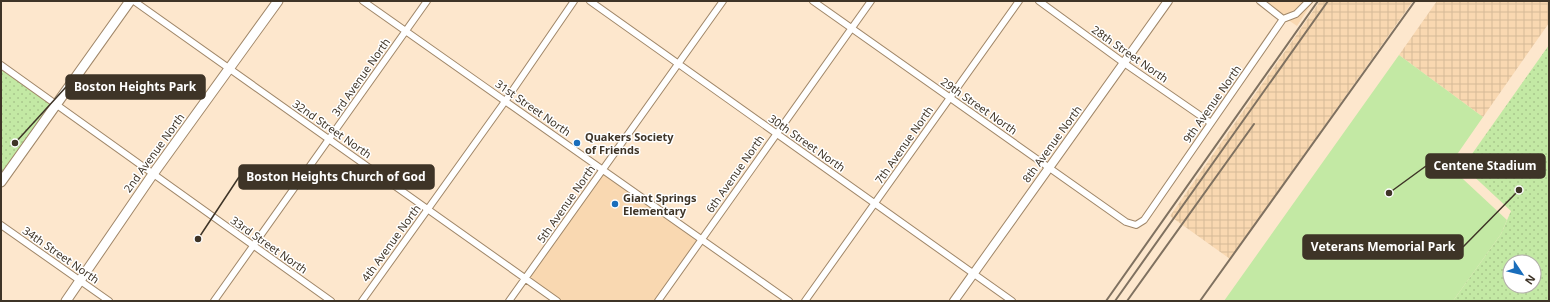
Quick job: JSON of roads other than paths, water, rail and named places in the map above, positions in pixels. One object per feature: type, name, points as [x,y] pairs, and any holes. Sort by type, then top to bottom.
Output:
[{"type":"main road","points":[[1,182],[130,1]]},
{"type":"main road","name":"2nd Avenue North","points":[[66,301],[153,174],[278,1]]},
{"type":"street","name":"32nd Street North","points":[[134,1],[557,301]]},
{"type":"street","name":"31st Street North","points":[[363,1],[506,100],[789,301]]},
{"type":"street","name":"3rd Avenue North","points":[[214,301],[427,1]]},
{"type":"street","name":"4th Avenue North","points":[[362,301],[506,100],[574,1]]},
{"type":"street","name":"30th Street North","points":[[590,1],[1012,301]]},
{"type":"street","name":"5th Avenue North","points":[[510,301],[723,1]]},
{"type":"street","name":"29th Street North","points":[[813,1],[1126,222],[1136,225]]},
{"type":"street","name":"6th Avenue North","points":[[658,301],[871,1]]},
{"type":"street","name":"7th Avenue North","points":[[805,301],[949,97],[1019,1]]},
{"type":"street","name":"28th Street North","points":[[1039,1],[1124,63],[1211,123]]},
{"type":"street","name":"8th Avenue North","points":[[954,301],[1168,1]]},
{"type":"street","points":[[1260,1],[1283,19]]},
{"type":"street","name":"9th Avenue North","points":[[1136,225],[1144,220],[1283,19],[1296,14],[1309,1]]},
{"type":"street","name":"33rd Street North","points":[[1,65],[331,301]]},
{"type":"street","name":"34th Street North","points":[[1,225],[109,301]]},
{"type":"railway","points":[[1106,301],[1318,1]]},
{"type":"railway","points":[[1115,301],[1328,1]]},
{"type":"railway","points":[[1200,301],[1415,1]]},
{"type":"railway","points":[[1127,301],[1254,124]]},
{"type":"place","name":"Boston Heights Park","points":[[15,143]]},
{"type":"place","name":"Quakers Society of Friends","points":[[577,143]]},
{"type":"place","name":"Veterans Memorial Park","points":[[1519,190]]},
{"type":"place","name":"Centene Stadium","points":[[1389,193]]},
{"type":"place","name":"Giant Springs Elementary","points":[[615,204]]},
{"type":"place","name":"Boston Heights Church of God","points":[[198,239]]}]
